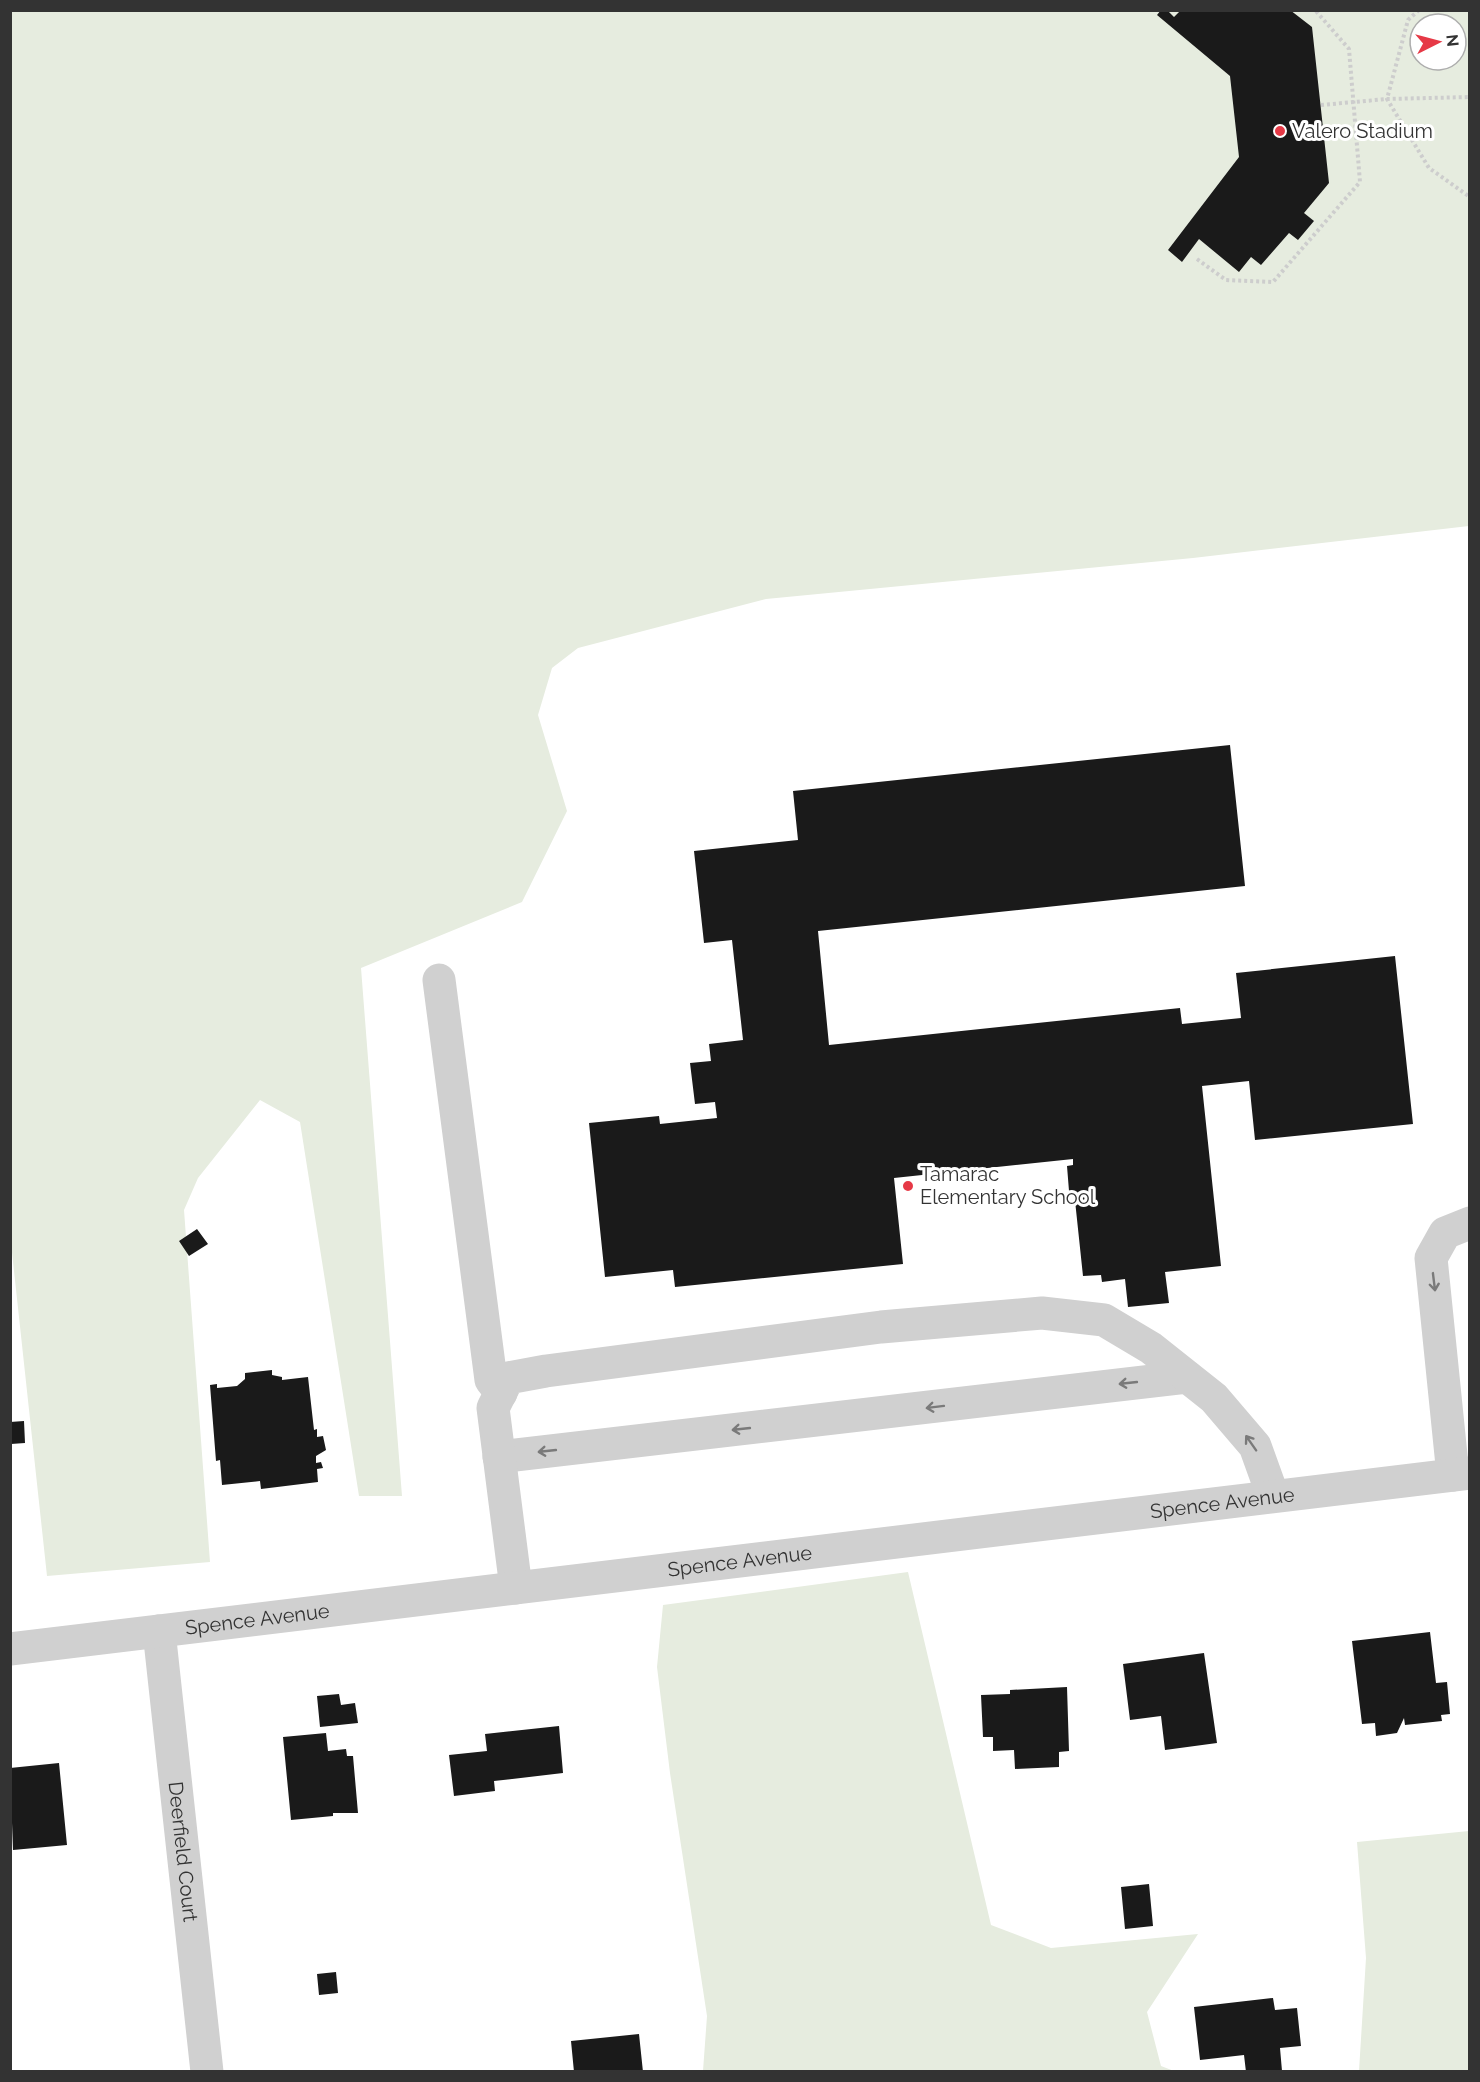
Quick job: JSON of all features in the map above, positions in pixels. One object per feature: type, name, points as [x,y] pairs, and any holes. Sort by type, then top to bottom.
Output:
[{"type":"street","points":[[439,980],[491,1380],[501,1393]]},
{"type":"street","points":[[1461,1474],[1456,1353],[1431,1258],[1444,1233],[1470,1223]]},
{"type":"street","points":[[516,1588],[493,1408],[508,1378],[881,1327],[1042,1313],[1104,1320],[1151,1348],[1214,1398],[1255,1446],[1273,1496]]},
{"type":"street","points":[[499,1456],[1186,1377]]},
{"type":"street","name":"Spence Avenue","points":[[10,1648],[1461,1474]]},
{"type":"street","name":"Deerfield Court","points":[[159,1631],[207,2072]]},
{"type":"path","points":[[1197,259],[1226,280],[1274,282],[1360,182],[1349,49],[1316,10]]},
{"type":"path","points":[[1419,10],[1408,20],[1387,99],[1428,168],[1470,197]]},
{"type":"path","points":[[1321,105],[1387,99],[1470,97]]},
{"type":"shaded area","points":[[10,11],[1470,11],[1469,526],[1193,558],[766,599],[578,648],[552,668],[538,715],[567,811],[522,902],[361,968],[402,1496],[359,1496],[300,1122],[260,1100],[198,1178],[184,1210],[210,1562],[47,1576],[10,1234]]},
{"type":"shaded area","points":[[908,1572],[991,1925],[1051,1948],[1198,1934],[1147,2012],[1161,2066],[1174,2071],[703,2071],[707,2016],[670,1773],[657,1667],[663,1605]]},
{"type":"shaded area","points":[[1469,1831],[1469,2071],[1359,2071],[1366,1958],[1357,1842]]},
{"type":"building","name":"Valero Stadium","points":[[1161,10],[1167,10],[1174,17],[1181,10],[1290,10],[1312,27],[1329,183],[1304,213],[1314,221],[1298,240],[1289,233],[1261,265],[1251,257],[1239,272],[1199,239],[1182,262],[1168,250],[1239,157],[1230,76],[1157,15]]},
{"type":"building","points":[[1230,745],[1245,886],[818,931],[829,1045],[1180,1008],[1182,1024],[1241,1018],[1236,973],[1395,956],[1413,1124],[1255,1140],[1249,1081],[1202,1086],[1221,1266],[1165,1272],[1169,1303],[1128,1307],[1125,1279],[1102,1282],[1101,1275],[1083,1276],[1074,1191],[1069,1191],[1067,1166],[1073,1165],[1073,1159],[894,1178],[903,1264],[675,1287],[673,1270],[605,1277],[589,1123],[659,1116],[660,1124],[717,1118],[715,1102],[695,1104],[690,1063],[711,1061],[709,1044],[743,1040],[732,940],[704,943],[694,851],[798,840],[793,791]]},
{"type":"building","points":[[197,1229],[208,1244],[189,1256],[179,1241]]},
{"type":"building","points":[[272,1370],[272,1375],[282,1377],[282,1380],[308,1377],[314,1430],[317,1429],[317,1437],[323,1436],[326,1450],[316,1456],[316,1463],[321,1462],[323,1468],[317,1469],[318,1482],[261,1489],[260,1481],[222,1485],[220,1460],[216,1461],[210,1385],[217,1384],[217,1388],[237,1386],[245,1379],[245,1373]]},
{"type":"building","points":[[24,1421],[25,1443],[11,1444],[10,1422]]},
{"type":"building","points":[[1430,1632],[1436,1683],[1447,1682],[1450,1714],[1441,1715],[1442,1721],[1405,1725],[1404,1718],[1397,1733],[1376,1736],[1375,1723],[1362,1724],[1352,1641]]},
{"type":"building","points":[[1204,1653],[1217,1743],[1165,1750],[1161,1716],[1130,1720],[1123,1664]]},
{"type":"building","points":[[1067,1687],[1069,1751],[1059,1752],[1059,1767],[1015,1769],[1014,1750],[993,1751],[993,1737],[983,1737],[981,1695],[1010,1694],[1010,1690]]},
{"type":"building","points":[[339,1694],[341,1705],[355,1703],[358,1723],[320,1727],[317,1696]]},
{"type":"building","points":[[559,1726],[563,1773],[494,1781],[495,1791],[454,1796],[449,1755],[487,1751],[485,1734]]},
{"type":"building","points":[[326,1733],[328,1751],[346,1749],[347,1756],[353,1756],[358,1813],[333,1813],[333,1816],[291,1820],[283,1737]]},
{"type":"building","points":[[59,1763],[67,1845],[13,1850],[10,1768]]},
{"type":"building","points":[[1149,1884],[1153,1926],[1125,1929],[1121,1887]]},
{"type":"building","points":[[336,1972],[338,1993],[319,1995],[317,1974]]},
{"type":"building","points":[[1273,1998],[1275,2010],[1297,2008],[1301,2046],[1280,2048],[1282,2071],[1246,2072],[1244,2055],[1200,2060],[1194,2007]]},
{"type":"building","points":[[639,2034],[643,2072],[574,2072],[571,2041]]},
{"type":"place","name":"Valero Stadium","points":[[1280,131]]},
{"type":"place","name":"Tamarac Elementary School","points":[[908,1186]]}]
